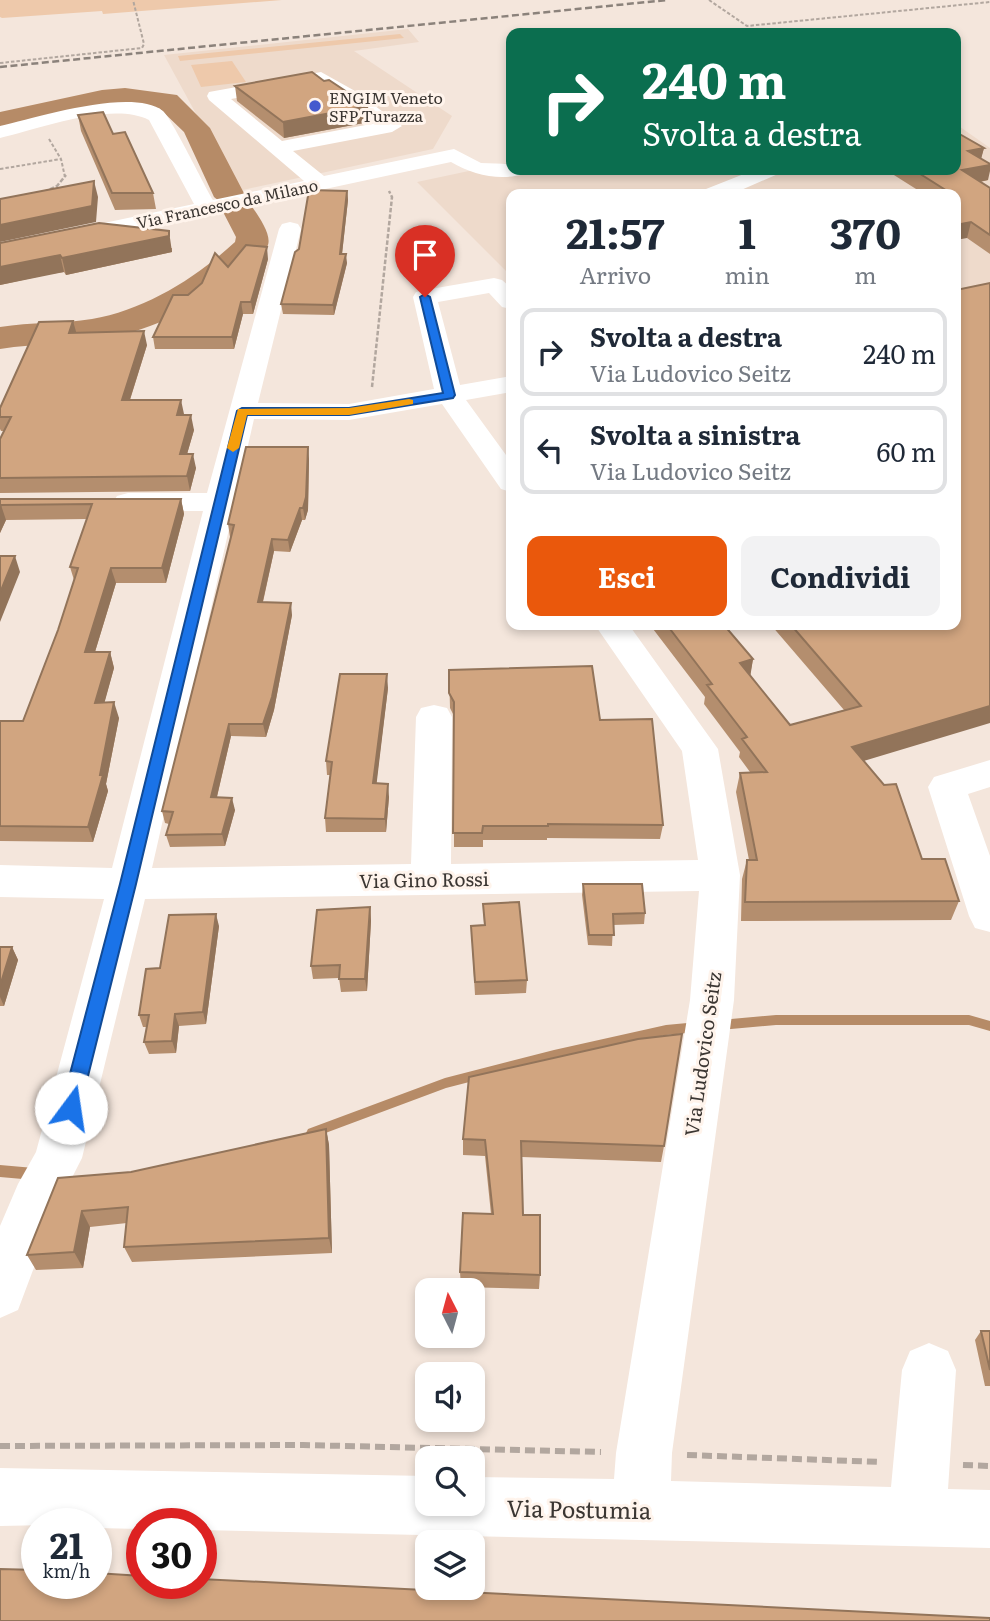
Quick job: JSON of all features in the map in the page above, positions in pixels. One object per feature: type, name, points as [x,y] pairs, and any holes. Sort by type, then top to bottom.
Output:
[{"type":"street","points":[[278,148],[392,126],[321,77],[216,96],[319,183]]},
{"type":"street","points":[[0,132],[124,106],[151,110],[157,116],[206,207]]},
{"type":"street","name":"Via Francesco da Milano","points":[[0,253],[454,155],[477,169],[506,170]]},
{"type":"street","points":[[726,189],[759,175]]},
{"type":"street","points":[[0,1292],[47,1179],[128,884],[242,411],[290,229]]},
{"type":"street","points":[[506,297],[494,285],[425,297],[449,395],[506,474]]},
{"type":"street","points":[[242,411],[349,412],[506,385]]},
{"type":"street","points":[[100,502],[220,502]]},
{"type":"street","name":"Via Ludovico Seitz","points":[[616,630],[700,749],[720,875],[712,1000],[644,1453],[641,1509]]},
{"type":"street","points":[[431,879],[433,717]]},
{"type":"street","points":[[990,773],[947,787],[990,916]]},
{"type":"street","name":"Via Gino Rossi","points":[[0,881],[128,884],[720,875]]},
{"type":"street","points":[[919,1490],[929,1370]]},
{"type":"street","name":"Via Postumia","points":[[0,1497],[641,1509],[919,1490],[990,1518]]},
{"type":"path","points":[[0,63],[142,48],[144,44],[133,0]]},
{"type":"path","points":[[709,0],[747,26],[990,2]]},
{"type":"path","points":[[37,194],[57,186],[66,176],[61,159],[39,124]]},
{"type":"path","points":[[0,169],[61,159]]},
{"type":"path","points":[[366,174],[389,191],[392,197],[370,408]]},
{"type":"path","points":[[0,1446],[303,1446],[644,1453],[919,1490],[990,1466]]},
{"type":"shaded area","points":[[0,0],[282,0],[103,14],[102,11],[2,18]]},
{"type":"shaded area","name":"ENGIM Veneto SFP Turazza","points":[[408,29],[419,42],[354,51],[452,116],[433,149],[238,191],[164,55]]},
{"type":"shaded area","points":[[400,34],[404,38],[180,61],[178,56]]},
{"type":"shaded area","points":[[232,61],[246,82],[201,87],[191,65]]},
{"type":"shaded area","points":[[961,128],[990,148],[990,382],[961,388],[961,189],[506,189],[506,271],[417,182],[506,163],[506,175],[961,175]]},
{"type":"building","points":[[312,72],[368,106],[283,122],[235,86]]},
{"type":"building","points":[[103,112],[113,134],[125,132],[153,193],[112,193],[78,115]]},
{"type":"building","points":[[961,135],[984,148],[968,151],[990,165],[962,170],[990,188],[990,235],[971,222],[961,224],[961,189],[944,189],[922,175],[961,175]]},
{"type":"building","points":[[94,181],[92,206],[0,225],[0,199]]},
{"type":"building","points":[[309,190],[347,191],[340,254],[346,254],[333,305],[281,304],[295,252],[299,249]]},
{"type":"building","points":[[99,223],[169,231],[169,236],[62,258],[60,255],[0,267],[0,243]]},
{"type":"building","points":[[246,245],[267,247],[251,302],[241,302],[232,337],[153,337],[173,295],[188,295],[202,283],[215,253],[228,267]]},
{"type":"building","points":[[990,283],[990,706],[852,747],[884,785],[896,784],[922,859],[945,859],[959,901],[745,902],[747,860],[757,860],[740,773],[767,772],[742,739],[747,737],[707,685],[712,684],[671,630],[728,630],[753,659],[740,663],[790,725],[861,706],[795,630],[961,630],[961,289]]},
{"type":"building","points":[[73,321],[69,333],[144,331],[122,400],[181,400],[177,415],[191,415],[180,454],[193,454],[187,476],[0,478],[0,439],[11,417],[0,417],[0,408],[39,322]]},
{"type":"building","points":[[246,447],[308,447],[303,508],[300,508],[288,540],[272,539],[258,602],[291,603],[272,697],[263,724],[229,724],[211,797],[232,798],[222,834],[166,835],[173,812],[162,811],[234,525],[228,524]]},
{"type":"building","points":[[0,499],[181,499],[162,568],[111,568],[85,652],[110,652],[95,703],[114,702],[100,775],[103,775],[88,827],[0,826],[0,721],[23,721],[58,630],[78,568],[70,567],[92,504],[0,507]]},
{"type":"building","points":[[0,556],[15,556],[0,593]]},
{"type":"building","points":[[592,666],[600,720],[652,719],[663,825],[483,826],[482,833],[453,833],[454,702],[449,693],[449,670]]},
{"type":"building","points":[[340,674],[387,674],[373,783],[388,784],[385,819],[325,818],[332,762],[326,761]]},
{"type":"building","points":[[583,884],[642,884],[645,913],[613,914],[614,935],[589,935]]},
{"type":"building","points":[[519,902],[527,980],[475,982],[471,926],[485,925],[483,904]]},
{"type":"building","points":[[370,907],[365,979],[339,979],[340,965],[311,966],[317,910]]},
{"type":"building","points":[[216,914],[203,1012],[175,1014],[172,1041],[144,1042],[149,1015],[139,1015],[146,969],[160,968],[169,915]]},
{"type":"building","points":[[0,947],[12,947],[0,986]]},
{"type":"building","points":[[682,1034],[664,1146],[521,1141],[523,1215],[540,1215],[540,1275],[460,1272],[463,1213],[493,1214],[485,1140],[463,1139],[469,1077],[638,1039]]},
{"type":"building","points":[[326,1129],[329,1238],[124,1247],[128,1207],[82,1211],[74,1252],[27,1255],[58,1178],[131,1172]]},
{"type":"building","points":[[981,1331],[990,1331],[990,1370]]},
{"type":"building","points":[[0,1569],[21,1570],[21,1599],[112,1599],[112,1574],[126,1575],[126,1599],[217,1599],[217,1580],[415,1590],[415,1600],[485,1600],[485,1593],[990,1618],[990,1621],[0,1621]]},
{"type":"waterway","points":[[0,120],[102,98],[125,96],[167,101],[196,128],[230,197]]},
{"type":"waterway","points":[[0,338],[112,326],[156,311],[177,300],[217,274],[251,245],[252,237],[237,208]]},
{"type":"waterway","points":[[720,1025],[776,1020],[969,1020],[990,1026]]},
{"type":"waterway","points":[[312,1133],[445,1083],[666,1030],[698,1027]]},
{"type":"waterway","points":[[0,1171],[34,1174]]},
{"type":"railway","points":[[0,67],[667,0]]},
{"type":"slow traffic","points":[[233,448],[242,411],[349,412],[409,402]]},
{"type":"place","name":"ENGIM Veneto SFP Turazza","points":[[315,106]]},
{"type":"route","points":[[71,1108],[242,411],[349,412],[449,395],[425,297]]}]
